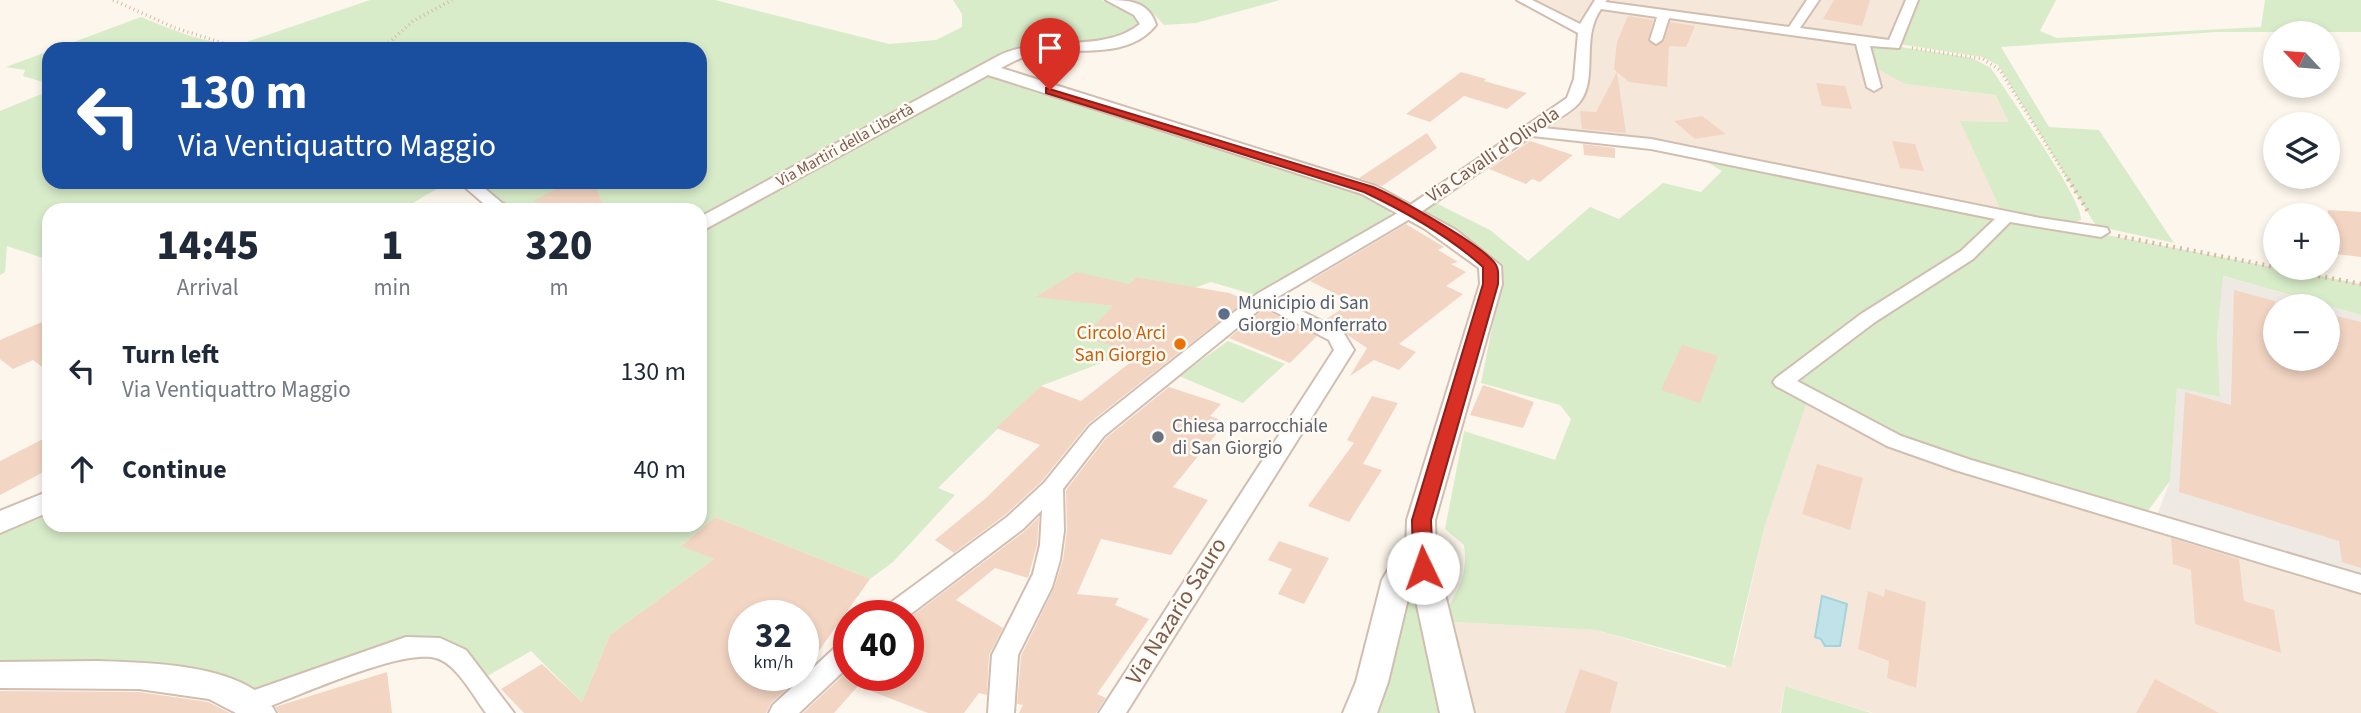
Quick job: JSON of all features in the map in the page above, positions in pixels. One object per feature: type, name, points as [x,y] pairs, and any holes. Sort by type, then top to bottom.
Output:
[{"type":"street","name":"Via Martiri della Libertà","points":[[707,222],[961,82],[992,69],[999,62],[1027,50],[1112,44],[1142,31],[1148,25],[1147,17],[1114,0]]},
{"type":"street","points":[[1522,0],[1582,30],[1599,2],[1664,14],[1894,45],[1912,0]]},
{"type":"street","points":[[1792,31],[1813,0]]},
{"type":"street","points":[[1656,40],[1664,14]]},
{"type":"street","name":"Via Cavalli d'Olivola","points":[[912,600],[1015,523],[1052,488],[1097,431],[1264,298],[1409,213],[1573,101],[1581,85],[1582,30]]},
{"type":"street","points":[[1862,41],[1874,87]]},
{"type":"street","points":[[992,69],[999,75],[1360,186],[1392,200],[1475,252],[1490,266],[1491,284],[1421,520],[1421,557],[1457,713]]},
{"type":"street","points":[[1527,131],[1651,144],[2007,216],[2101,232]]},
{"type":"street","points":[[475,189],[492,203]]},
{"type":"street","points":[[2007,216],[1967,255],[1868,318],[1783,382],[1894,440],[1963,465],[2361,584]]},
{"type":"street","name":"Via Nazario Sauro","points":[[1112,713],[1344,350],[1336,336],[1264,298]]},
{"type":"street","points":[[1001,713],[1003,662],[1014,633],[1035,597],[1048,562],[1055,513],[1052,488]]},
{"type":"street","points":[[0,523],[42,504]]},
{"type":"street","points":[[1360,713],[1398,580],[1403,571],[1421,557]]},
{"type":"street","points":[[0,676],[153,676],[221,686],[256,707],[406,647],[440,648],[457,656],[501,713]]},
{"type":"street","points":[[782,713],[833,665]]},
{"type":"path","points":[[113,0],[175,28],[220,42]]},
{"type":"path","points":[[390,42],[413,21],[452,0]]},
{"type":"path","points":[[1894,45],[1983,59],[2000,70],[2101,232],[2263,265]]},
{"type":"path","points":[[2340,280],[2361,284]]},
{"type":"shaded area","points":[[1529,0],[1595,0],[1578,22]]},
{"type":"shaded area","points":[[1608,0],[1917,0],[1899,44],[1906,84],[1994,95],[2010,122],[1961,121],[2002,213],[1541,128],[1585,95],[1588,86],[1588,32]]},
{"type":"shaded area","points":[[2222,276],[2286,294],[2263,294],[2263,371],[2340,371],[2340,309],[2361,315],[2361,584],[2154,523],[2170,481],[2177,387],[2220,397],[2217,337]]},
{"type":"shaded area","points":[[1808,399],[2361,584],[2361,713],[1873,713],[1785,686],[1780,713],[1443,713],[1411,582],[1439,621],[1596,630],[1725,668],[1735,656],[1765,525]]},
{"type":"green space","points":[[370,0],[715,0],[889,44],[936,40],[962,27],[962,14],[953,0],[1102,0],[1131,13],[1139,24],[1127,36],[1105,41],[1036,44],[1014,52],[945,89],[926,93],[860,128],[837,146],[707,212],[707,203],[493,203],[477,189],[707,189],[707,42],[247,42]]},
{"type":"green space","points":[[1123,0],[1280,0],[1196,23],[1164,25],[1149,9]]},
{"type":"green space","points":[[1917,0],[2056,0],[2040,31],[2057,38],[2261,27],[2265,0],[2361,0],[2361,32],[2340,32],[2340,21],[2263,21],[2263,32],[2217,32],[2001,47],[2049,127],[2099,130],[2174,243],[2096,226],[1998,65],[1982,57],[1899,44]]},
{"type":"green space","points":[[141,17],[215,42],[74,42]]},
{"type":"green space","points":[[1862,41],[1972,58],[1991,68],[2057,169],[2070,191],[2081,220],[2065,225],[2002,213],[1960,121],[2009,122],[1995,95],[1905,84],[1872,66]]},
{"type":"green space","points":[[42,54],[42,82],[23,76],[25,70],[6,67]]},
{"type":"green space","points":[[987,77],[999,78],[1365,193],[1383,201],[1393,217],[1255,295],[1211,282],[1194,288],[1136,277],[1129,284],[1037,296],[1113,306],[1132,351],[1041,386],[938,488],[955,495],[893,562],[870,579],[715,517],[707,524],[707,229],[970,82]]},
{"type":"green space","points":[[42,94],[42,189],[437,189],[413,203],[42,203],[42,258],[7,246],[5,272],[0,275],[0,111]]},
{"type":"green space","points":[[1714,159],[2263,265],[2263,280],[2340,280],[2361,284],[2361,315],[2340,309],[2340,294],[2287,294],[2223,276],[2217,337],[2220,397],[2177,388],[2170,481],[2142,519],[1963,465],[1808,399],[1765,525],[1731,667],[1596,630],[1439,621],[1456,594],[1465,566],[1464,545],[1445,529],[1464,431],[1555,460],[1571,419],[1560,405],[1481,383],[1503,273],[1475,245],[1419,209],[1434,202],[1490,230],[1528,261],[1590,207],[1619,219],[1663,183],[1701,192],[1722,171],[1707,162]]},
{"type":"green space","points":[[1228,341],[1285,364],[1243,403],[1179,376]]},
{"type":"green space","points":[[42,515],[42,532],[697,532],[682,545],[714,559],[610,635],[582,702],[531,651],[484,678],[426,639],[253,694],[0,666],[0,532]]},
{"type":"green space","points":[[1411,582],[1443,713],[1371,713]]},
{"type":"green space","points":[[1785,686],[1871,713],[1781,713]]},
{"type":"water","points":[[1822,596],[1847,604],[1840,646],[1825,646],[1821,639],[1815,637]]},
{"type":"building","points":[[1834,0],[1870,0],[1862,26],[1823,19]]},
{"type":"building","points":[[1628,16],[1653,20],[1648,41],[1655,46],[1664,41],[1670,22],[1695,26],[1686,47],[1669,46],[1667,87],[1629,82],[1614,69],[1617,42]]},
{"type":"building","points":[[1461,72],[1527,93],[1507,109],[1464,96],[1430,122],[1406,114]]},
{"type":"building","points":[[1617,72],[1626,133],[1582,129],[1580,111],[1596,112]]},
{"type":"building","points":[[1816,83],[1845,86],[1852,109],[1822,106]]},
{"type":"building","points":[[1702,116],[1726,134],[1695,139],[1674,121]]},
{"type":"building","points":[[1427,133],[1437,148],[1382,186],[1359,178]]},
{"type":"building","points":[[1530,141],[1573,155],[1540,182],[1532,179],[1526,184],[1489,169]]},
{"type":"building","points":[[1892,141],[1915,144],[1924,171],[1900,168]]},
{"type":"building","points":[[1583,144],[1615,148],[1615,158],[1584,155]]},
{"type":"building","points":[[556,189],[596,189],[602,203],[540,203],[533,201]]},
{"type":"building","points":[[2340,211],[2361,212],[2361,257],[2340,254]]},
{"type":"building","points":[[1406,224],[1444,247],[1438,250],[1458,262],[1451,264],[1466,272],[1446,286],[1463,294],[1399,344],[1416,352],[1399,370],[1374,360],[1350,376],[1367,348],[1325,320],[1352,302],[1310,281]]},
{"type":"building","points":[[1076,272],[1129,284],[1136,277],[1229,293],[1246,300],[1088,424],[1042,481],[1005,515],[954,553],[935,540],[986,498],[1040,445],[996,428],[1041,386],[1081,401],[1141,354],[1083,337],[1113,306],[1036,297]]},
{"type":"building","points":[[2234,290],[2263,298],[2263,371],[2340,371],[2340,317],[2361,322],[2361,568],[2342,562],[2339,541],[2179,492],[2185,392],[2231,405]]},
{"type":"building","points":[[1264,309],[1317,336],[1290,363],[1229,338]]},
{"type":"building","points":[[42,322],[42,367],[33,360],[13,369],[0,359],[0,340]]},
{"type":"building","points":[[1682,345],[1718,356],[1700,403],[1661,390]]},
{"type":"building","points":[[1483,385],[1534,402],[1523,428],[1470,415]]},
{"type":"building","points":[[1169,387],[1221,404],[1210,416],[1226,422],[1173,487],[1208,500],[1171,555],[1101,539],[1077,594],[1119,598],[1115,605],[1149,619],[1097,694],[1106,698],[1096,713],[1019,713],[1023,705],[1017,704],[1021,656],[1054,588],[1063,560],[1067,531],[1066,490],[1106,438]]},
{"type":"building","points":[[1372,396],[1398,403],[1363,464],[1382,470],[1349,522],[1308,506],[1354,443],[1347,440]]},
{"type":"building","points":[[42,440],[42,473],[0,495],[0,461]]},
{"type":"building","points":[[1817,464],[1863,478],[1850,530],[1802,514]]},
{"type":"building","points":[[715,517],[870,579],[855,600],[833,600],[833,631],[819,651],[819,600],[728,600],[728,691],[784,691],[771,703],[766,713],[524,713],[501,689],[542,664],[582,702],[610,635],[714,559],[681,546],[697,532],[707,532],[707,524]]},
{"type":"building","points":[[1039,517],[1037,545],[1028,578],[995,568],[956,600],[1003,628],[989,655],[987,695],[979,693],[964,713],[928,713],[871,691],[924,691],[924,607],[1025,531]]},
{"type":"building","points":[[2171,538],[2239,559],[2244,601],[2274,610],[2281,653],[2195,624],[2191,570],[2173,564]]},
{"type":"building","points":[[1279,541],[1329,558],[1304,604],[1278,594],[1292,569],[1268,560]]},
{"type":"building","points":[[1885,589],[1926,602],[1916,688],[1887,678],[1889,661],[1858,649],[1868,591],[1884,597]]},
{"type":"building","points":[[1580,669],[1618,682],[1610,713],[1565,713]]},
{"type":"building","points":[[387,672],[392,713],[279,713],[275,707]]},
{"type":"building","points":[[2155,679],[2219,713],[2136,713]]},
{"type":"building","points":[[833,685],[833,691],[854,691],[834,713],[803,713]]},
{"type":"building","points":[[0,691],[139,692],[208,702],[230,713],[0,713]]},
{"type":"place","name":"Municipio di San Giorgio Monferrato","points":[[1224,314]]},
{"type":"place","name":"Circolo Arci San Giorgio","points":[[1180,344]]},
{"type":"place","name":"Chiesa parrocchiale di San Giorgio","points":[[1158,437]]},
{"type":"route","points":[[1050,90],[1369,190],[1392,200],[1475,252],[1490,266],[1491,284],[1421,520],[1423,568]]}]
